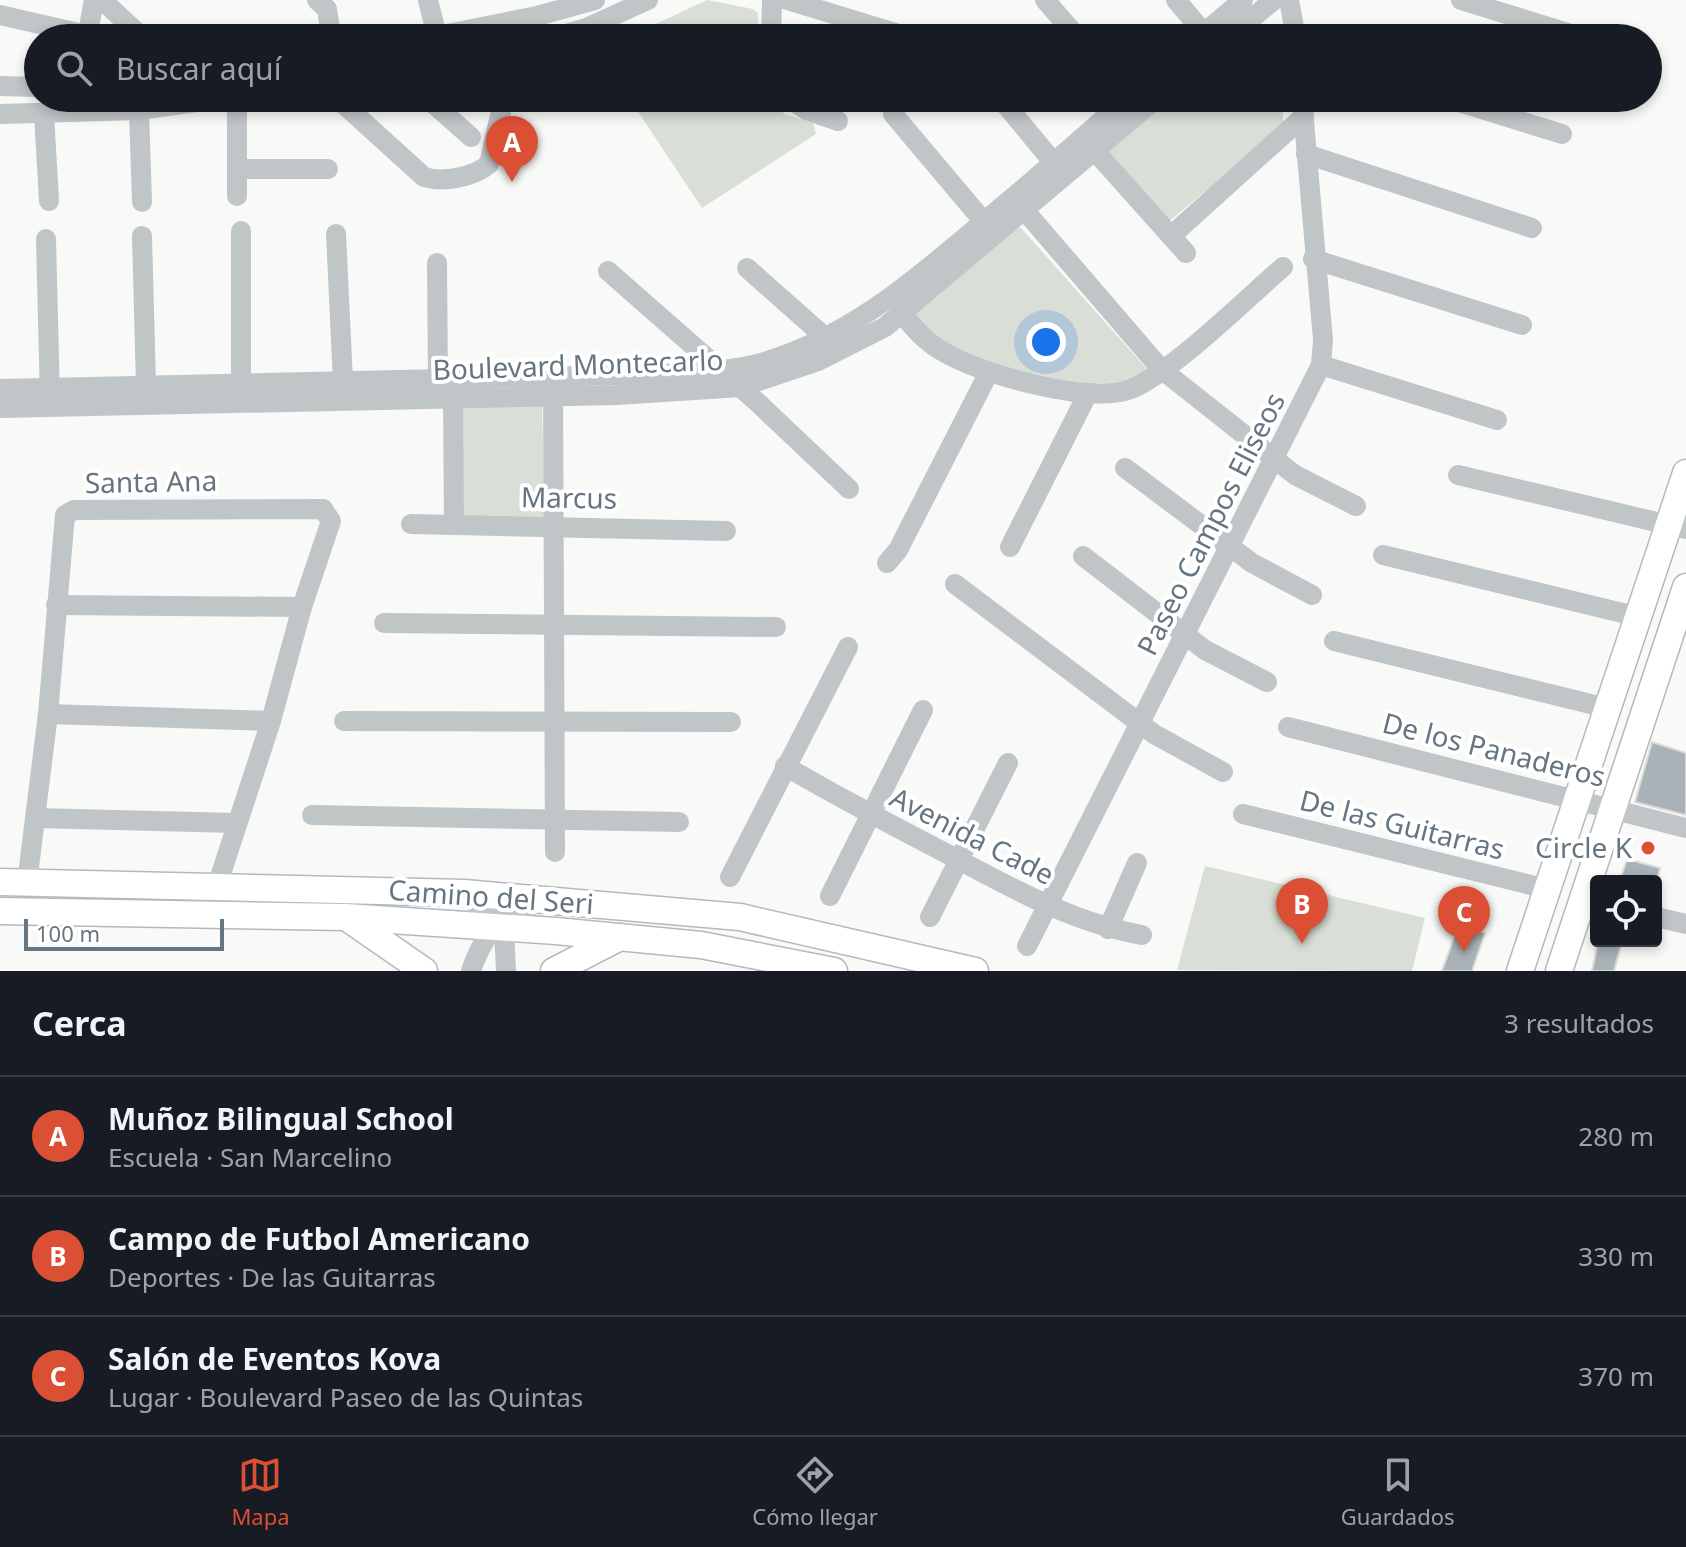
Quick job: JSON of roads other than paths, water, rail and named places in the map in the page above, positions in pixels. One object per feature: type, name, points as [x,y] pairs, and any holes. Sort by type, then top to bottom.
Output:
[{"type":"main road","points":[[1520,971],[1639,617],[1677,527],[1686,473]]},
{"type":"main road","points":[[1559,971],[1589,902],[1611,809],[1686,587]]},
{"type":"main road","name":"Camino del Seri","points":[[0,882],[464,893],[546,899],[766,921],[975,971]]},
{"type":"main road","name":"Camino del Seri","points":[[0,911],[346,917],[498,926],[701,945],[834,971]]},
{"type":"main road","points":[[346,917],[424,971]]},
{"type":"main road","points":[[554,971],[620,937]]},
{"type":"street","points":[[89,24],[94,0]]},
{"type":"street","points":[[102,0],[128,24]]},
{"type":"street","points":[[428,0],[431,24]]},
{"type":"street","points":[[497,24],[595,0]]},
{"type":"street","points":[[596,24],[648,0]]},
{"type":"street","points":[[771,24],[772,0]]},
{"type":"street","points":[[787,0],[866,24]]},
{"type":"street","points":[[1045,0],[1066,24]]},
{"type":"street","points":[[1176,0],[1193,24]]},
{"type":"street","points":[[1215,24],[1243,0]]},
{"type":"street","points":[[1245,24],[1274,0]]},
{"type":"street","points":[[1289,0],[1293,24]]},
{"type":"street","points":[[1461,0],[1539,24]]},
{"type":"street","points":[[323,3],[328,24]]},
{"type":"street","points":[[0,15],[36,24]]},
{"type":"street","points":[[0,86],[24,87]]},
{"type":"street","points":[[0,114],[44,122],[139,119],[180,112]]},
{"type":"street","points":[[234,112],[237,196]]},
{"type":"street","points":[[352,112],[424,177],[443,181],[482,170],[489,164],[501,112]]},
{"type":"street","points":[[443,112],[471,137]]},
{"type":"street","points":[[812,112],[838,121]]},
{"type":"street","points":[[1012,112],[1054,163]]},
{"type":"street","points":[[0,389],[50,391],[146,382],[438,376],[553,387],[722,370],[765,362],[826,338],[890,300],[984,222],[1020,205],[1054,163],[1111,112]]},
{"type":"street","name":"Boulevard Montecarlo","points":[[0,408],[50,391],[453,397],[553,387],[741,387],[779,377],[853,346],[902,313],[1020,205],[1140,112]]},
{"type":"street","points":[[1171,236],[1298,112]]},
{"type":"street","name":"Paseo Campos Eliseos","points":[[1027,946],[1276,460],[1321,365],[1323,340],[1313,259],[1303,112]]},
{"type":"street","points":[[1491,112],[1562,134]]},
{"type":"street","points":[[893,114],[984,222]]},
{"type":"street","points":[[139,119],[142,202]]},
{"type":"street","points":[[44,122],[49,201]]},
{"type":"street","points":[[1094,150],[1186,253]]},
{"type":"street","points":[[1306,154],[1532,228]]},
{"type":"street","points":[[237,169],[328,169]]},
{"type":"street","points":[[1020,205],[1161,369],[1295,475],[1356,506]]},
{"type":"street","points":[[241,231],[241,382]]},
{"type":"street","points":[[336,234],[343,378]]},
{"type":"street","points":[[142,236],[146,382]]},
{"type":"street","points":[[46,239],[50,391]]},
{"type":"street","points":[[1313,259],[1522,325]]},
{"type":"street","points":[[437,263],[438,376]]},
{"type":"street","points":[[902,313],[941,351],[988,374],[1088,393],[1132,389],[1161,369],[1283,267]]},
{"type":"street","points":[[747,268],[826,338]]},
{"type":"street","points":[[608,271],[741,387],[849,489]]},
{"type":"street","points":[[1321,365],[1497,420]]},
{"type":"street","points":[[887,563],[898,550],[988,374]]},
{"type":"street","points":[[553,387],[557,624],[555,852]]},
{"type":"street","points":[[1010,547],[1088,393]]},
{"type":"street","points":[[453,397],[454,525]]},
{"type":"street","points":[[1125,468],[1232,545],[1252,563],[1312,595]]},
{"type":"street","points":[[1458,475],[1677,527]]},
{"type":"street","name":"Santa Ana","points":[[56,605],[62,522],[69,511],[316,508],[328,513],[331,521],[302,607]]},
{"type":"street","name":"Marcus","points":[[411,524],[726,531]]},
{"type":"street","points":[[1383,555],[1639,617]]},
{"type":"street","points":[[1083,556],[1215,656],[1267,682]]},
{"type":"street","points":[[955,584],[1154,734],[1223,772]]},
{"type":"street","points":[[27,883],[48,714],[56,605],[302,607],[271,721],[217,886]]},
{"type":"street","points":[[384,623],[776,627]]},
{"type":"street","points":[[1334,641],[1607,708]]},
{"type":"street","points":[[730,877],[848,647]]},
{"type":"street","points":[[830,896],[868,814],[923,710]]},
{"type":"street","points":[[48,714],[271,721]]},
{"type":"street","points":[[344,721],[731,722]]},
{"type":"street","name":"De los Panaderos","points":[[1288,727],[1686,828]]},
{"type":"street","points":[[930,917],[1008,763]]},
{"type":"street","name":"Avenida Cade","points":[[785,766],[868,814],[1046,906],[1108,929],[1142,935]]},
{"type":"street","name":"De las Guitarras","points":[[1243,814],[1547,889]]},
{"type":"street","points":[[312,815],[555,817],[679,822]]},
{"type":"street","points":[[35,818],[236,823]]},
{"type":"street","points":[[1108,929],[1137,863]]},
{"type":"street","points":[[464,893],[498,926],[506,971]]},
{"type":"street","points":[[471,971],[498,926],[546,899]]},
{"type":"street","points":[[1662,918],[1686,924]]},
{"type":"place","name":"Muñoz Bilingual School","points":[[512,182]]},
{"type":"place","name":"Circle K","points":[[1648,848]]},
{"type":"place","name":"Campo de Futbol Americano","points":[[1302,944]]},
{"type":"place","name":"Salón de Eventos Kova","points":[[1464,952]]}]
